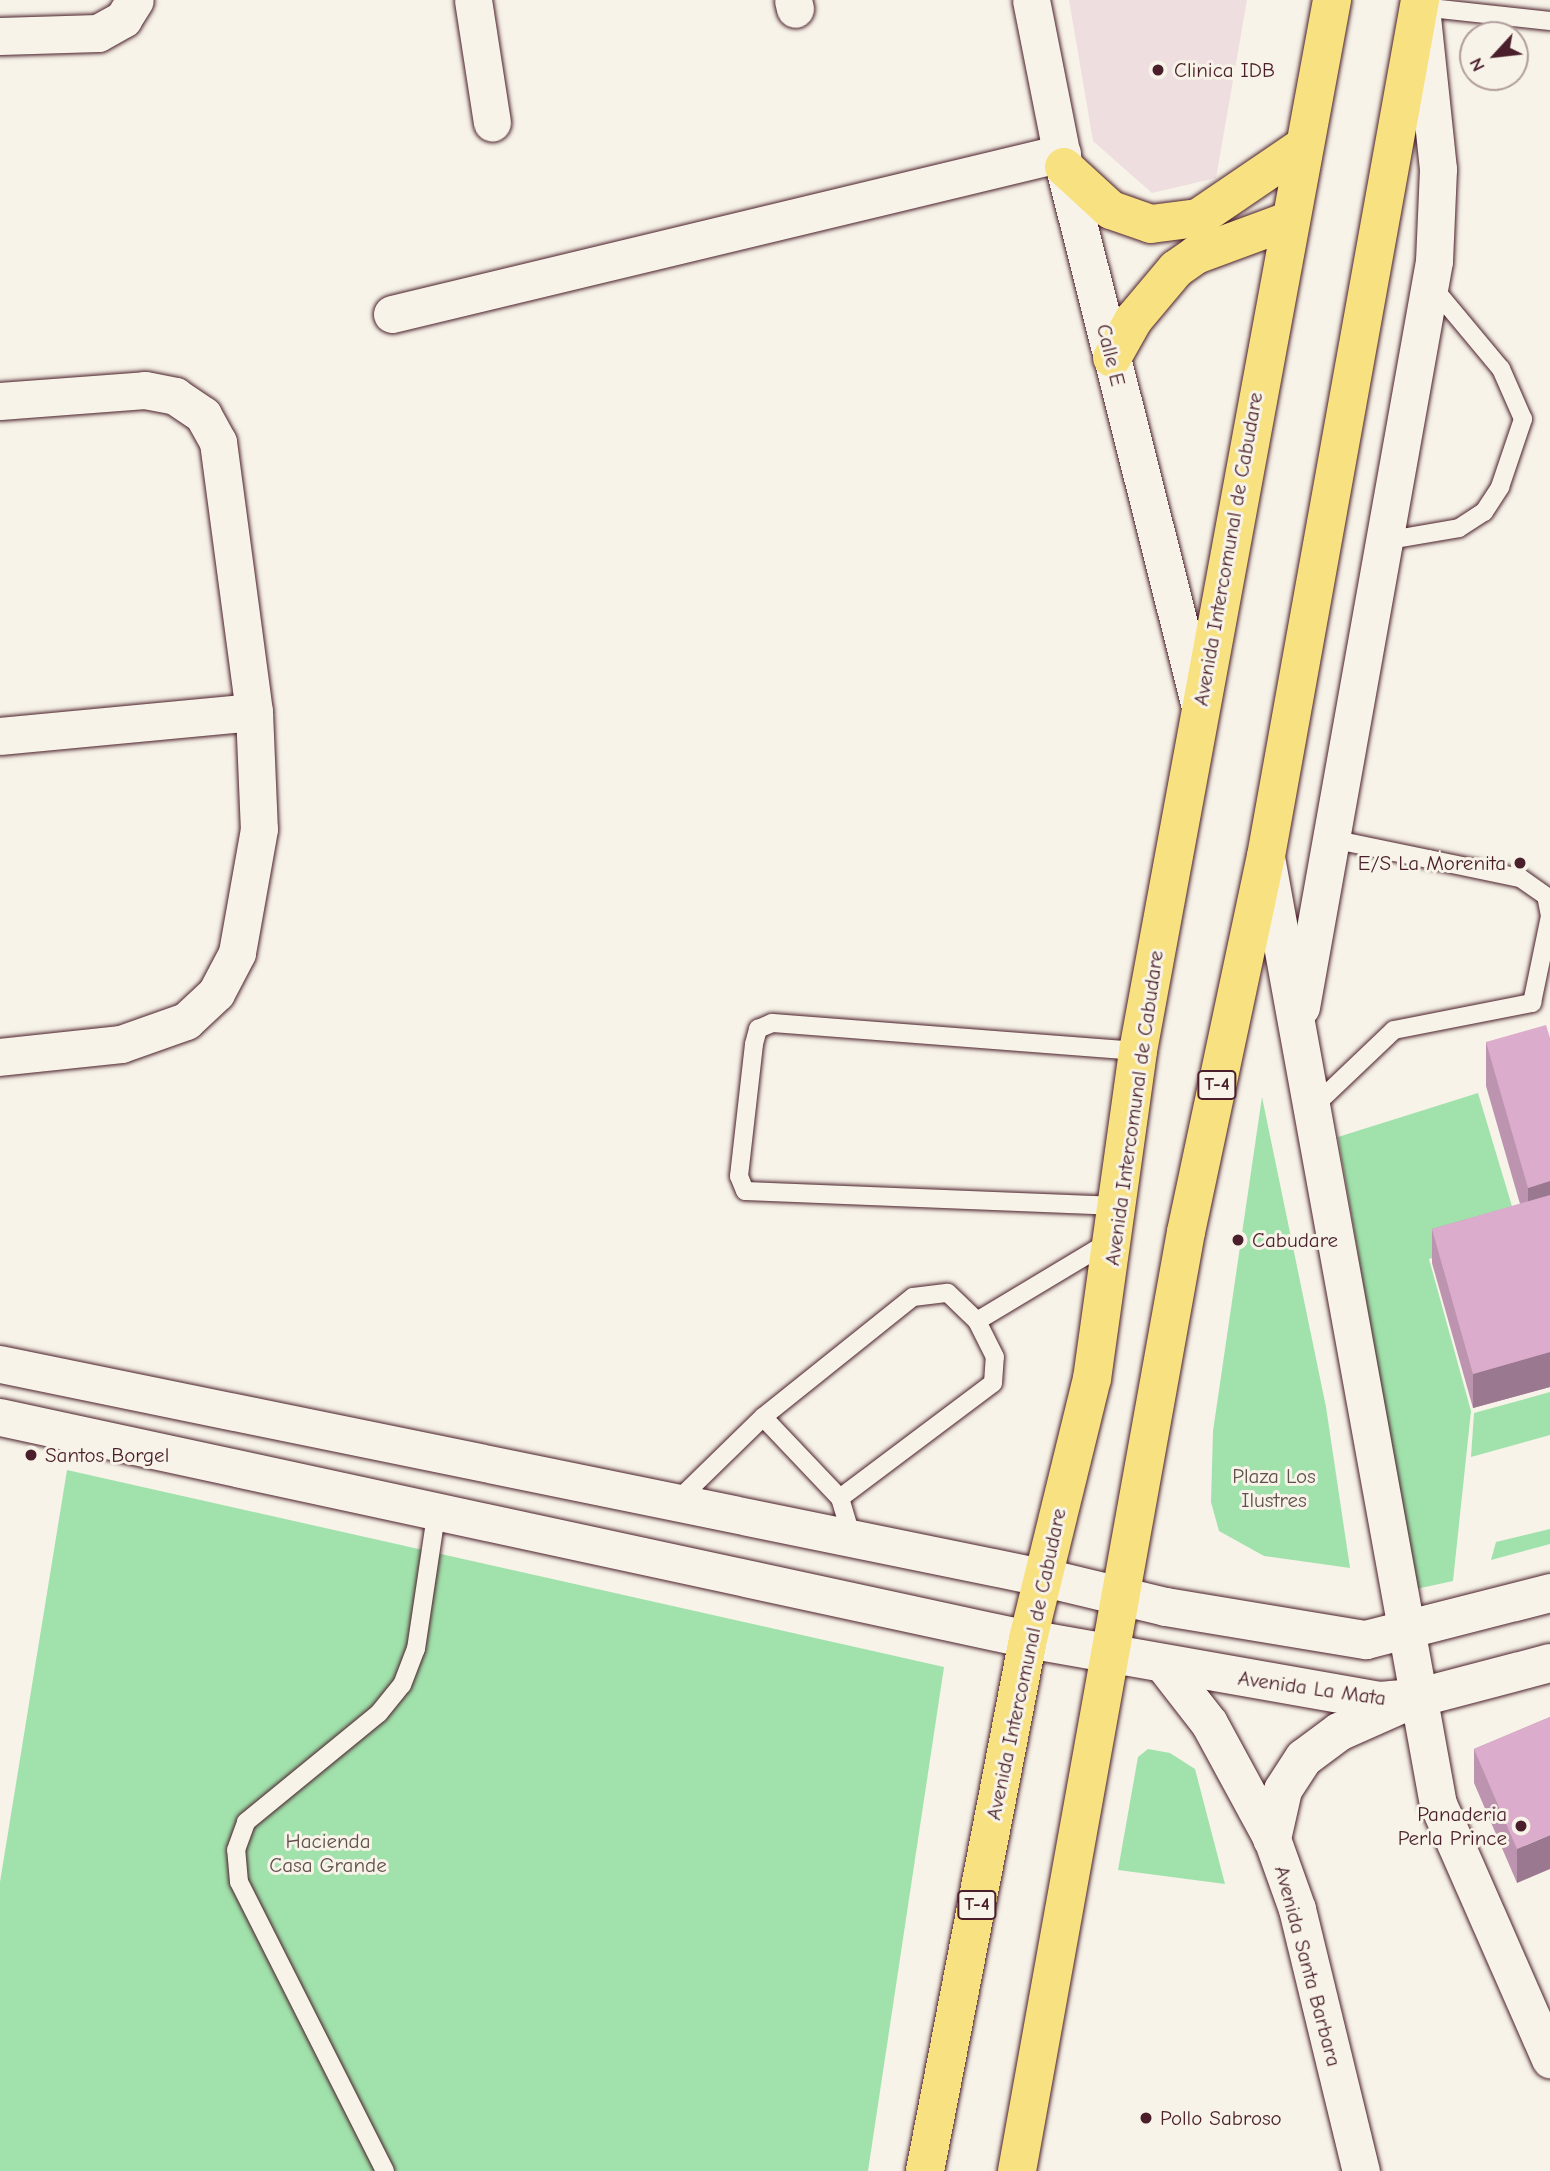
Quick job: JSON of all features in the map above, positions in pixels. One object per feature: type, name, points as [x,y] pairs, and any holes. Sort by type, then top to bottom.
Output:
[{"type":"highway","name":"Avenida Intercomunal de Cabudare","points":[[925,2171],[1041,1577],[1092,1378],[1118,1222],[1138,1051],[1301,148],[1332,0]]},
{"type":"highway","name":"T-4","points":[[1017,2171],[1125,1597],[1186,1232],[1266,856],[1421,2]]},
{"type":"highway","points":[[1063,160],[1111,210],[1151,224],[1198,218],[1301,148]]},
{"type":"highway","points":[[1112,358],[1134,319],[1176,270],[1196,255],[1288,221]]},
{"type":"street","points":[[0,36],[98,33],[122,19],[135,0]]},
{"type":"street","points":[[473,0],[492,123]]},
{"type":"street","name":"Calle E","points":[[1031,1],[1063,160],[1200,707]]},
{"type":"street","points":[[1297,1032],[1430,284],[1438,169],[1421,2]]},
{"type":"street","points":[[392,314],[1063,160]]},
{"type":"street","points":[[0,401],[145,390],[175,396],[202,415],[218,442],[254,712],[259,829],[237,953],[216,993],[186,1021],[154,1038],[0,1057]]},
{"type":"street","points":[[0,736],[254,712]]},
{"type":"street","points":[[1266,856],[1402,1632],[1418,1698],[1437,1804],[1550,2059]]},
{"type":"street","points":[[0,1364],[1041,1577],[1125,1597],[1366,1640],[1550,1593]]},
{"type":"street","points":[[0,1417],[437,1508],[1028,1639]]},
{"type":"street","name":"Avenida La Mata","points":[[1028,1639],[1380,1702],[1418,1698],[1550,1663]]},
{"type":"street","name":"Avenida Santa Barbara","points":[[1163,1664],[1209,1723],[1272,1839],[1297,1909],[1361,2171]]},
{"type":"street","points":[[1272,1839],[1283,1790],[1304,1758],[1339,1731],[1418,1698]]},
{"type":"lane","points":[[1421,2],[1550,21]]},
{"type":"lane","points":[[1384,541],[1459,528],[1483,512],[1500,487],[1523,419],[1501,369],[1430,284]]},
{"type":"lane","points":[[1310,1110],[1394,1030],[1532,1003],[1550,916],[1546,896],[1520,878],[1331,839]]},
{"type":"lane","points":[[1118,1222],[745,1191],[739,1176],[752,1057],[758,1029],[772,1023],[1138,1051]]},
{"type":"lane","points":[[977,1321],[1118,1222]]},
{"type":"lane","points":[[676,1502],[763,1417],[914,1297],[948,1293],[977,1321],[995,1357],[992,1383],[840,1498]]},
{"type":"lane","points":[[763,1417],[840,1498],[852,1538]]},
{"type":"lane","points":[[384,2171],[239,1882],[236,1850],[246,1822],[379,1713],[402,1685],[416,1649],[437,1508]]},
{"type":"shaded area","name":"Clinica IDB","points":[[1069,0],[1247,0],[1216,178],[1152,193],[1093,141]]},
{"type":"green space","points":[[1478,1093],[1520,1233],[1429,1259],[1471,1411],[1453,1581],[1416,1589],[1338,1137]]},
{"type":"green space","name":"Plaza Los Ilustres","points":[[1262,1097],[1326,1407],[1350,1568],[1264,1556],[1219,1531],[1211,1502],[1213,1431]]},
{"type":"green space","points":[[1550,1392],[1550,1435],[1471,1457],[1474,1413]]},
{"type":"green space","name":"Hacienda Casa Grande","points":[[67,1470],[944,1667],[868,2171],[0,2171],[0,1882]]},
{"type":"green space","points":[[1550,1529],[1550,1544],[1491,1560],[1496,1542]]},
{"type":"green space","points":[[1148,1749],[1170,1753],[1195,1769],[1225,1884],[1118,1870],[1138,1757]]},
{"type":"building","points":[[1546,1025],[1550,1038],[1550,1181],[1528,1188],[1486,1042]]},
{"type":"building","points":[[1550,1195],[1550,1352],[1473,1374],[1432,1229]]},
{"type":"building","name":"Panaderia Perla Prince","points":[[1550,1717],[1550,1835],[1517,1849],[1474,1749]]},
{"type":"place","name":"Clinica IDB","points":[[1158,70]]},
{"type":"place","name":"E/S La Morenita","points":[[1520,863]]},
{"type":"place","name":"Cabudare","points":[[1238,1240]]},
{"type":"place","name":"Santos Borgel","points":[[31,1455]]},
{"type":"place","name":"Panaderia Perla Prince","points":[[1521,1826]]},
{"type":"place","name":"Pollo Sabroso","points":[[1146,2118]]}]
